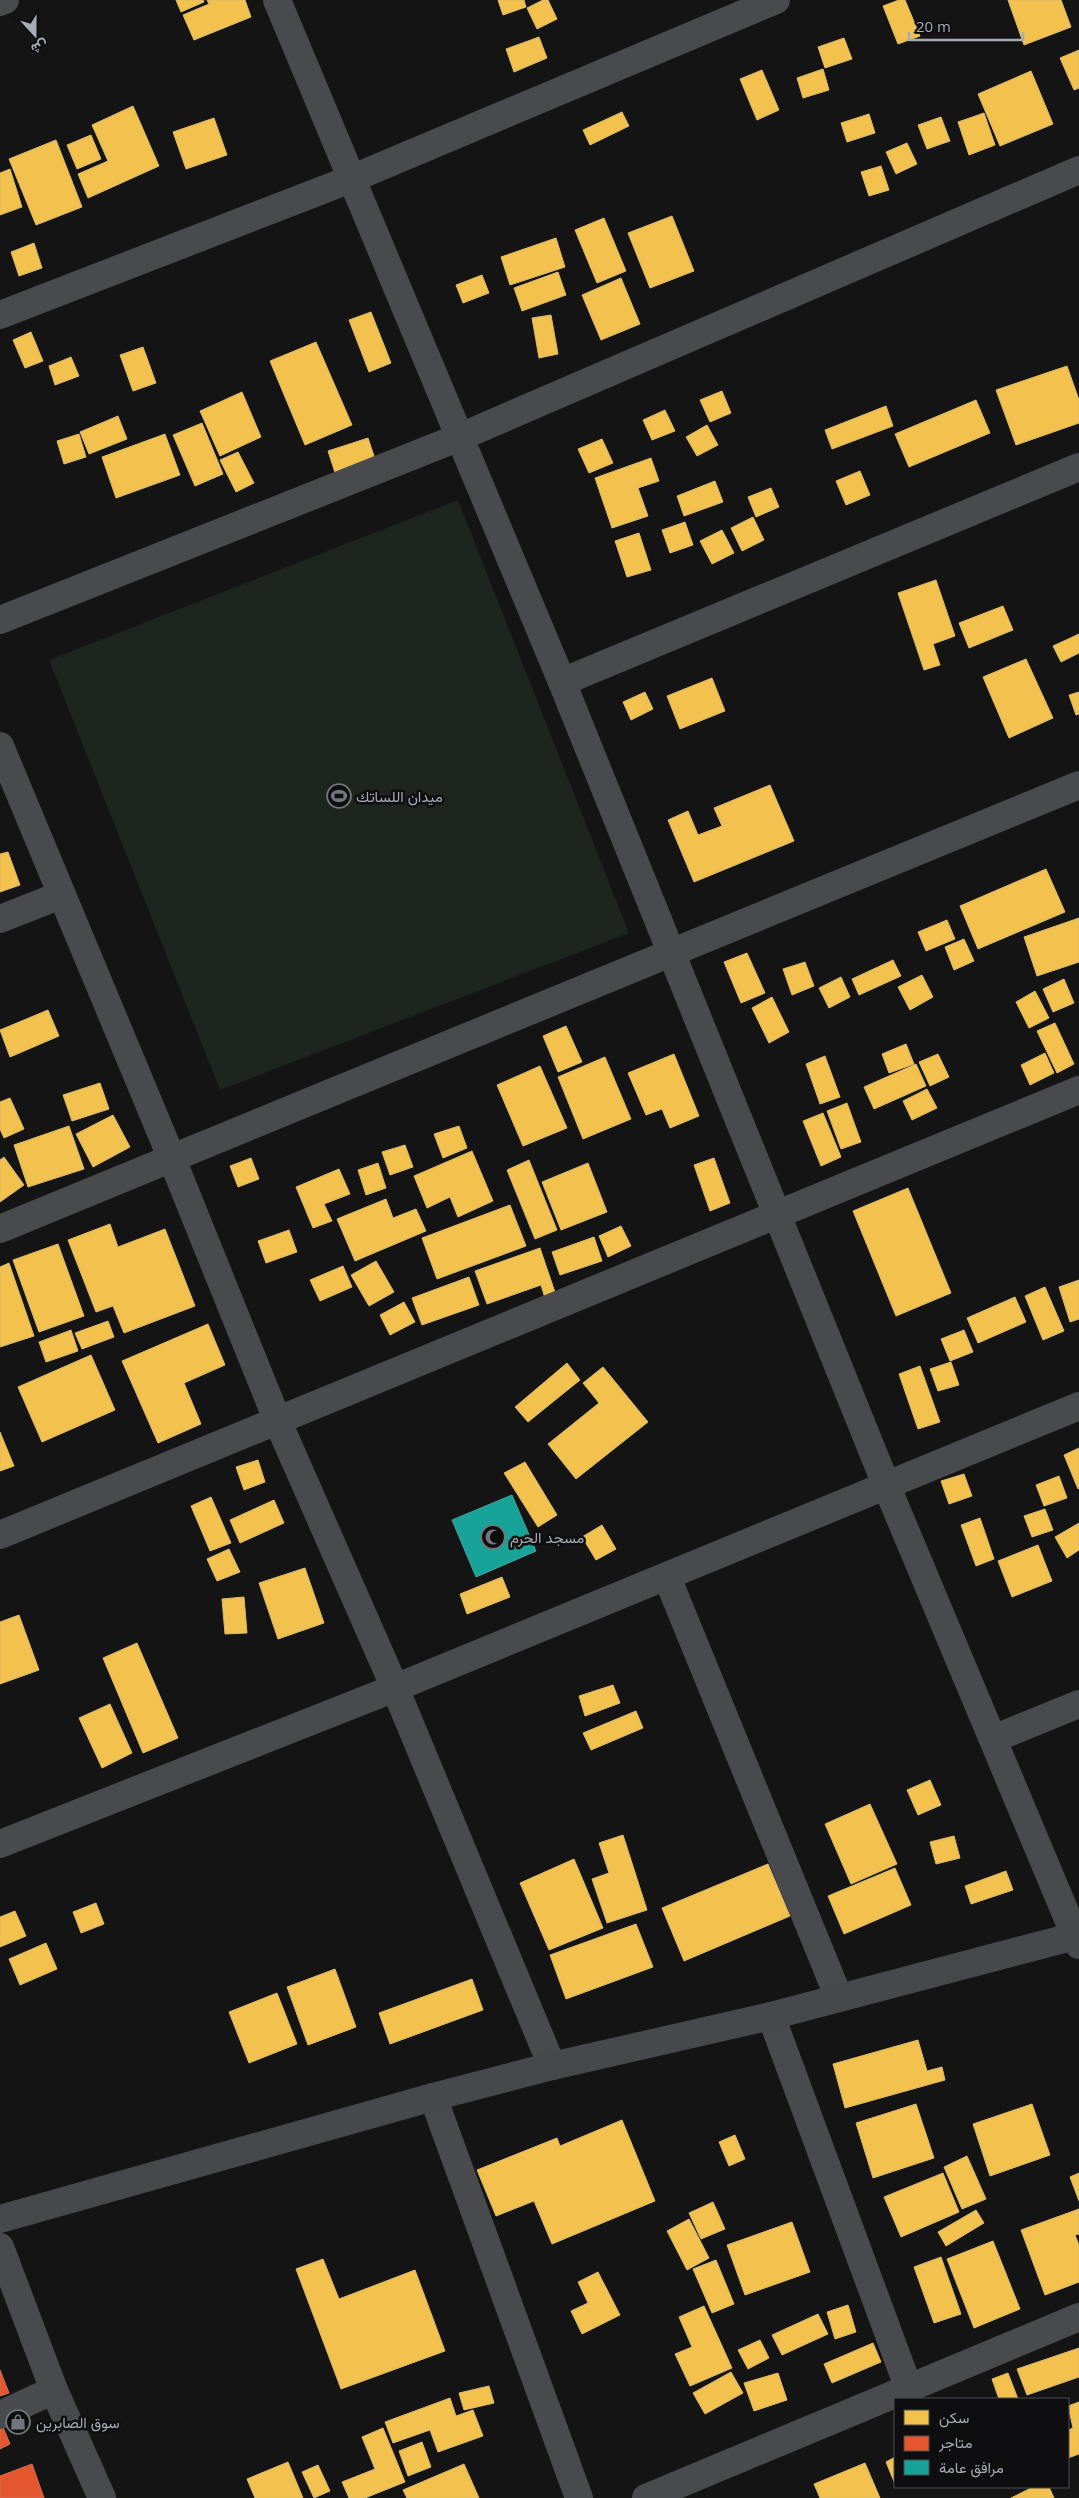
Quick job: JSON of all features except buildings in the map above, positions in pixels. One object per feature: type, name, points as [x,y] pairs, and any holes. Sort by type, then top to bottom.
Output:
[{"type":"street","points":[[0,2],[5,0]]},
{"type":"street","points":[[0,2219],[433,2097],[552,2066],[771,2016],[1078,1939],[887,1487],[562,682],[277,0]]},
{"type":"street","points":[[0,315],[351,179],[776,0]]},
{"type":"street","points":[[0,620],[460,437],[1079,170]]},
{"type":"street","points":[[562,682],[1079,467]]},
{"type":"street","points":[[0,746],[172,1159],[278,1422],[395,1688],[552,2066]]},
{"type":"street","points":[[0,1229],[1079,785]]},
{"type":"street","points":[[0,919],[61,895]]},
{"type":"street","points":[[0,1535],[278,1422],[1079,1090]]},
{"type":"street","points":[[0,1844],[395,1688],[887,1487],[1079,1406]]},
{"type":"street","points":[[667,1577],[838,1998]]},
{"type":"street","points":[[993,1739],[1079,1704]]},
{"type":"street","points":[[771,2016],[909,2389]]},
{"type":"street","points":[[433,2097],[579,2498]]},
{"type":"street","points":[[0,2247],[54,2390],[102,2498]]},
{"type":"street","points":[[646,2498],[1079,2316]]},
{"type":"street","points":[[0,2415],[54,2390]]},
{"type":"shaded area","name":"ميدان اللساتك","points":[[458,500],[629,933],[220,1090],[49,660]]},
{"type":"place","name":"ميدان اللساتك","points":[[339,796]]},
{"type":"place","name":"مسجد الحرم","points":[[493,1537]]},
{"type":"place","name":"سوق الصابرين","points":[[18,2422]]}]
